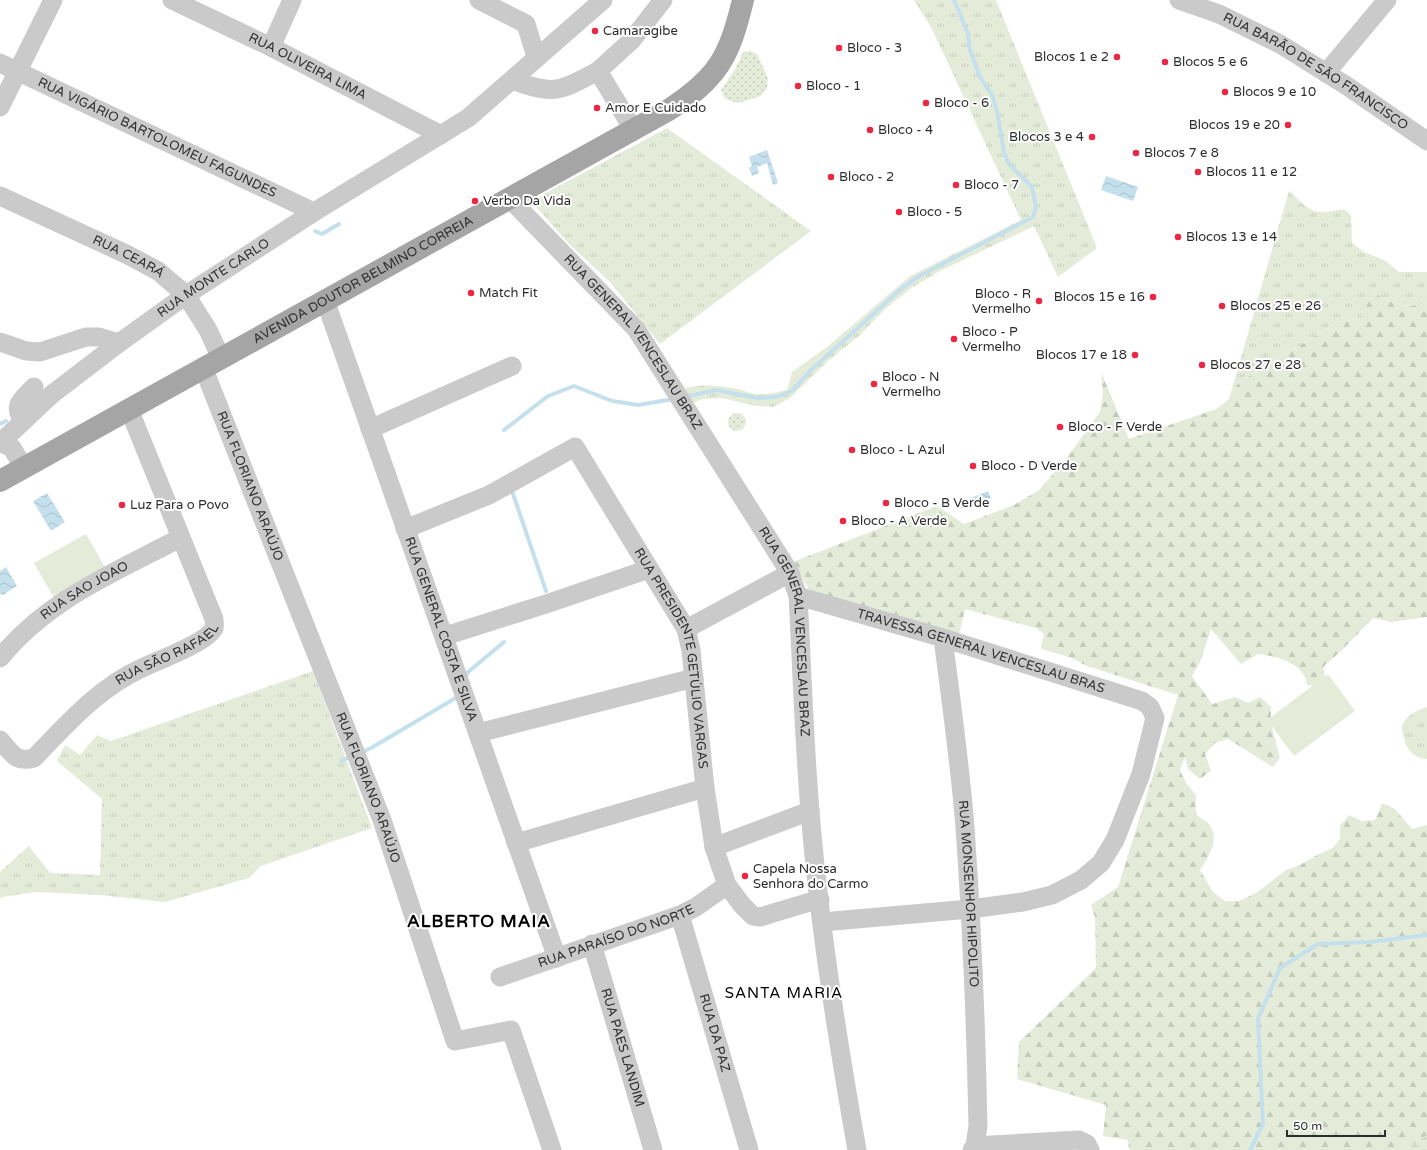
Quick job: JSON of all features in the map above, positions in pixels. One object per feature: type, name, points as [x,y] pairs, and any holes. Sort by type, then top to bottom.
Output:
[{"type":"main road","name":"AVENIDA DOUTOR BELMINO CORREIA","points":[[0,481],[212,362],[633,130],[685,99],[708,80],[719,66],[734,36],[743,0]]},
{"type":"street","points":[[0,107],[53,0]]},
{"type":"street","name":"RUA OLIVEIRA LIMA","points":[[172,0],[271,47],[441,134]]},
{"type":"street","points":[[271,47],[292,0]]},
{"type":"street","points":[[479,0],[526,24],[536,57]]},
{"type":"street","name":"RUA MONTE CARLO","points":[[1,442],[51,395],[119,343],[186,295],[314,212],[468,118],[602,0]]},
{"type":"street","points":[[512,80],[531,87],[555,90],[564,89],[598,70],[632,40],[663,0]]},
{"type":"street","name":"RUA BARÃO DE SÃO FRANCISCO","points":[[1179,0],[1220,14],[1280,44],[1425,136]]},
{"type":"street","points":[[1326,73],[1387,0]]},
{"type":"street","name":"RUA VIGÁRIO BARTOLOMEU FAGUNDES","points":[[0,63],[314,212]]},
{"type":"street","points":[[598,70],[633,130]]},
{"type":"street","name":"RUA CEARÁ","points":[[0,196],[128,255],[158,271],[186,295],[208,330],[212,362]]},
{"type":"street","name":"RUA GENERAL VENCESLAU BRAZ","points":[[509,198],[636,329],[790,573],[798,596],[810,811],[822,922],[835,1024],[857,1150]]},
{"type":"street","name":"RUA GENERAL COSTA E SILVA","points":[[325,300],[405,529],[445,636],[557,958]]},
{"type":"street","points":[[0,342],[26,352],[40,352],[86,337],[99,337],[119,343]]},
{"type":"street","name":"RUA FLORIANO ARAÚJO","points":[[212,362],[356,755],[382,820],[455,1041],[510,1030],[552,1150]]},
{"type":"street","points":[[370,429],[512,366]]},
{"type":"street","points":[[23,421],[18,413],[18,405],[34,388]]},
{"type":"street","name":"RUA SÃO RAFAEL","points":[[0,740],[18,759],[25,760],[34,758],[75,716],[104,690],[122,677],[193,645],[208,636],[214,628],[214,619],[129,409]]},
{"type":"street","points":[[1,442],[12,448],[24,468]]},
{"type":"street","name":"RUA PRESIDENTE GETÚLIO VARGAS","points":[[405,529],[489,495],[575,447],[686,629],[691,650],[705,788],[714,847],[727,886],[753,916],[770,914],[820,899]]},
{"type":"street","name":"RUA SAO JOAO","points":[[0,658],[23,631],[63,600],[180,538]]},
{"type":"street","points":[[445,636],[649,569]]},
{"type":"street","points":[[686,629],[790,573]]},
{"type":"street","name":"TRAVESSA GENERAL VENCESLAU BRAS","points":[[798,596],[943,638],[1142,701],[1150,707],[1155,718],[1141,774],[1115,840],[1101,863],[1081,880],[1052,895],[1023,902],[970,909]]},
{"type":"street","name":"RUA MONSENHOR HIPOLITO","points":[[943,638],[960,782],[970,909],[978,1126],[974,1148]]},
{"type":"street","points":[[478,733],[694,678]]},
{"type":"street","points":[[516,843],[705,788]]},
{"type":"street","points":[[714,847],[810,811]]},
{"type":"street","name":"RUA PARAÍSO DO NORTE","points":[[500,977],[557,958],[592,944],[680,915],[696,907],[727,886]]},
{"type":"street","points":[[822,922],[970,909]]},
{"type":"street","name":"RUA DA PAZ","points":[[680,915],[749,1150]]},
{"type":"street","name":"RUA PAES LANDIM","points":[[592,944],[653,1150]]},
{"type":"street","points":[[974,1148],[1079,1140],[1087,1144],[1090,1150]]},
{"type":"green space","points":[[914,0],[996,0],[1097,248],[1058,277],[1034,226],[938,272],[910,289],[885,309],[860,335],[828,361],[790,398],[773,407],[756,406],[722,398],[703,399],[690,404],[681,391],[692,386],[725,387],[760,394],[787,390],[792,372],[827,347],[910,276],[1021,220],[932,29]]},
{"type":"green space","points":[[751,51],[757,54],[768,78],[767,88],[761,96],[738,103],[725,99],[721,90],[736,68],[743,52]]},
{"type":"green space","points":[[667,128],[811,231],[660,344],[610,282],[571,246],[531,201]]},
{"type":"green space","points":[[1289,191],[1308,208],[1318,212],[1344,209],[1351,215],[1352,243],[1364,252],[1386,261],[1399,272],[1427,272],[1427,302],[1414,306],[1400,304],[1374,293],[1359,319],[1338,322],[1238,383],[1229,399]]},
{"type":"green space","points":[[1374,293],[1400,304],[1413,306],[1427,302],[1427,617],[1391,622],[1373,618],[1324,666],[1325,686],[1307,685],[1305,677],[1301,671],[1295,666],[1281,659],[1258,654],[1241,664],[1211,629],[1200,662],[1192,676],[1212,704],[1235,697],[1248,703],[1260,697],[1271,707],[1271,724],[1280,758],[1273,767],[1228,739],[1215,743],[1205,754],[1211,771],[1200,779],[1188,769],[1185,757],[1180,770],[1186,783],[1196,795],[1197,814],[1209,824],[1214,836],[1214,842],[1210,854],[1200,870],[1213,892],[1225,901],[1239,901],[1256,893],[1286,870],[1300,865],[1333,848],[1340,838],[1340,826],[1349,815],[1362,821],[1375,820],[1382,803],[1395,809],[1412,829],[1427,825],[1427,1136],[1415,1140],[1406,1150],[1129,1150],[1128,1140],[1103,1136],[1106,1105],[1017,1079],[1019,1042],[1096,968],[1095,917],[1091,905],[1118,887],[1178,695],[1087,666],[1072,658],[1041,649],[1044,634],[1036,628],[965,609],[959,635],[809,590],[793,562],[937,506],[964,524],[1014,505],[1039,490],[1066,459],[1100,412],[1103,394],[1101,372],[1129,439],[1216,409],[1229,399],[1238,383],[1338,322],[1359,319]]},
{"type":"green space","points":[[737,413],[743,416],[746,422],[743,428],[737,431],[731,428],[728,422],[731,416]]},
{"type":"green space","points":[[86,534],[106,569],[54,598],[34,563]]},
{"type":"green space","points":[[313,671],[372,828],[261,866],[249,878],[165,902],[100,895],[36,892],[2,897],[0,899],[0,872],[29,846],[50,873],[100,875],[102,799],[57,761],[65,745],[80,755],[97,735],[111,741]]},
{"type":"green space","points":[[1328,674],[1355,711],[1294,756],[1267,720]]},
{"type":"green space","points":[[1427,707],[1426,759],[1416,756],[1410,751],[1406,744],[1402,728],[1408,717]]},
{"type":"green space","points":[[1427,1136],[1427,1150],[1406,1150],[1415,1140]]},
{"type":"water","points":[[767,150],[778,183],[773,185],[767,163],[757,167],[759,173],[752,176],[749,168],[752,166],[749,157]]},
{"type":"water","points":[[1106,176],[1138,187],[1133,201],[1101,190]]},
{"type":"water","points":[[988,491],[991,498],[964,509],[959,508],[961,502]]},
{"type":"water","points":[[47,493],[65,522],[51,531],[33,501]]},
{"type":"water","points":[[6,567],[17,586],[3,595],[0,594],[0,571]]},
{"type":"waterway","points":[[685,397],[716,390],[758,398],[776,397],[792,391],[811,370],[901,289],[921,275],[1033,217],[1036,207],[1032,187],[1009,164],[1004,152],[997,111],[992,95],[980,77],[970,50],[968,34],[954,0]]},
{"type":"waterway","points":[[315,231],[322,234],[339,224]]},
{"type":"waterway","points":[[504,430],[548,396],[574,386],[612,401],[638,405],[674,399]]},
{"type":"waterway","points":[[0,424],[6,421]]},
{"type":"waterway","points":[[511,488],[546,591]]},
{"type":"waterway","points":[[465,678],[468,672],[504,642]]},
{"type":"waterway","points":[[362,752],[459,696]]},
{"type":"waterway","points":[[341,761],[352,756]]},
{"type":"waterway","points":[[1250,1150],[1263,1124],[1258,1019],[1280,968],[1318,944],[1370,942],[1427,935]]},
{"type":"place","name":"Camaragibe","points":[[595,31]]},
{"type":"place","name":"Bloco - 3","points":[[839,48]]},
{"type":"place","name":"Blocos 1 e 2","points":[[1117,57]]},
{"type":"place","name":"Blocos 5 e 6","points":[[1165,62]]},
{"type":"place","name":"Bloco - 1","points":[[798,86]]},
{"type":"place","name":"Blocos 9 e 10","points":[[1225,92]]},
{"type":"place","name":"Bloco - 6","points":[[926,103]]},
{"type":"place","name":"Amor E Cuidado","points":[[597,108]]},
{"type":"place","name":"Blocos 19 e 20","points":[[1288,125]]},
{"type":"place","name":"Bloco - 4","points":[[870,130]]},
{"type":"place","name":"Blocos 3 e 4","points":[[1092,137]]},
{"type":"place","name":"Blocos 7 e 8","points":[[1136,153]]},
{"type":"place","name":"Blocos 11 e 12","points":[[1198,172]]},
{"type":"place","name":"Bloco - 2","points":[[831,177]]},
{"type":"place","name":"Bloco - 7","points":[[956,185]]},
{"type":"place","name":"Verbo Da Vida","points":[[475,201]]},
{"type":"place","name":"Bloco - 5","points":[[899,212]]},
{"type":"place","name":"Blocos 13 e 14","points":[[1178,237]]},
{"type":"place","name":"Match Fit","points":[[471,293]]},
{"type":"place","name":"Blocos 15 e 16","points":[[1153,297]]},
{"type":"place","name":"Bloco - R Vermelho","points":[[1039,301]]},
{"type":"place","name":"Blocos 25 e 26","points":[[1222,306]]},
{"type":"place","name":"Bloco - P Vermelho","points":[[954,339]]},
{"type":"place","name":"Blocos 17 e 18","points":[[1135,355]]},
{"type":"place","name":"Blocos 27 e 28","points":[[1202,365]]},
{"type":"place","name":"Bloco - N Vermelho","points":[[874,384]]},
{"type":"place","name":"Bloco - F Verde","points":[[1060,427]]},
{"type":"place","name":"Bloco - L Azul","points":[[852,450]]},
{"type":"place","name":"Bloco - D Verde","points":[[973,466]]},
{"type":"place","name":"Bloco - B Verde","points":[[886,503]]},
{"type":"place","name":"Luz Para o Povo","points":[[122,505]]},
{"type":"place","name":"Bloco - A Verde","points":[[843,521]]},
{"type":"place","name":"Capela Nossa Senhora do Carmo","points":[[745,876]]},
{"type":"district","name":"ALBERTO MAIA","points":[[479,921]]},
{"type":"district","name":"SANTA MARIA","points":[[784,993]]}]
